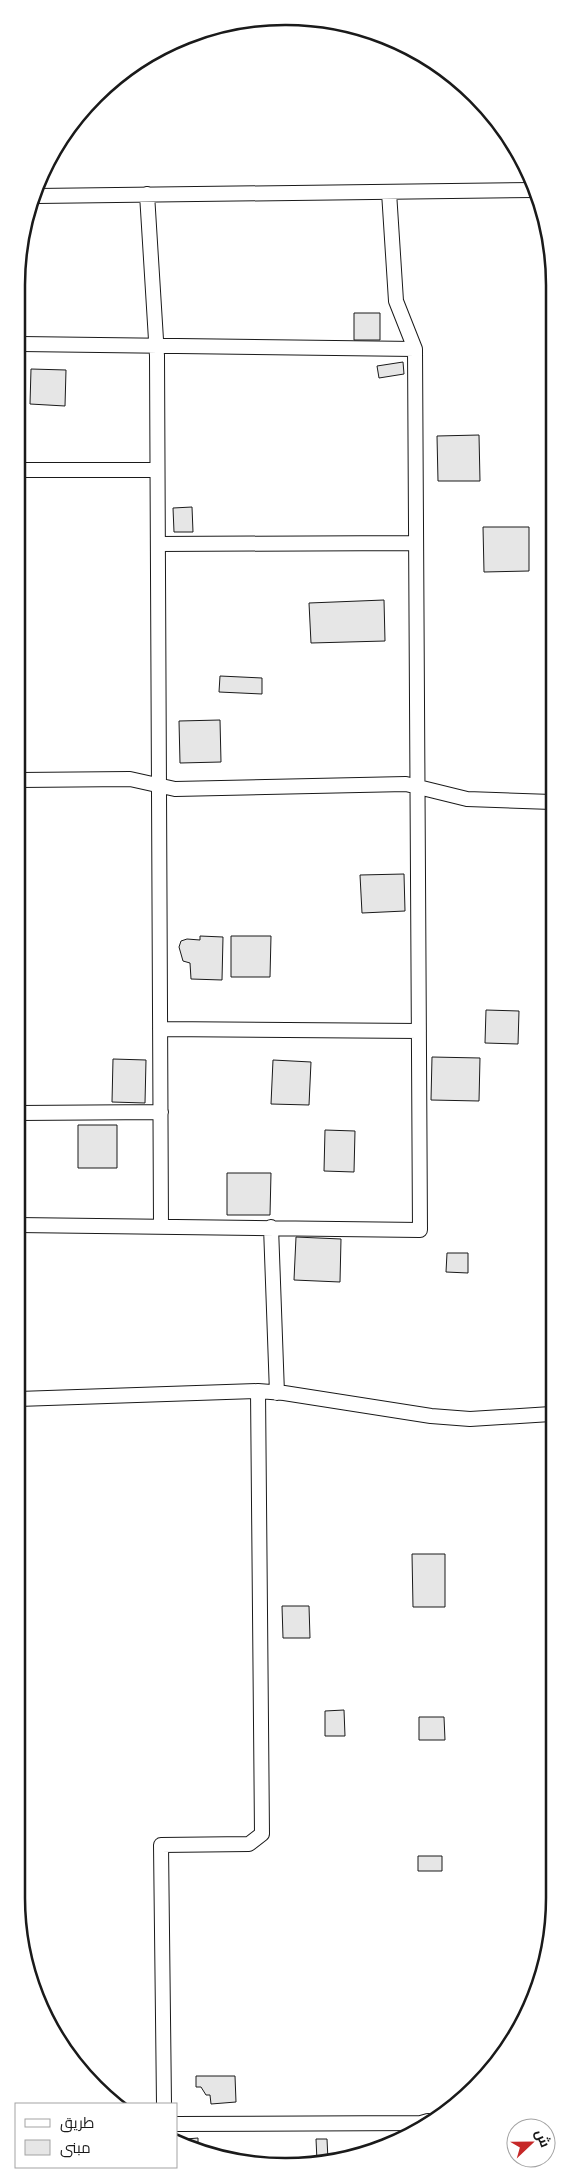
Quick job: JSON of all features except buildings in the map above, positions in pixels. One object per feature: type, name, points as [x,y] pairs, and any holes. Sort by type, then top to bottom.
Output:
[{"type":"street","points":[[41,196],[528,190]]},
{"type":"street","points":[[25,1225],[420,1230],[415,349],[396,301],[390,192]]},
{"type":"street","points":[[147,194],[156,346],[161,1226]]},
{"type":"street","points":[[25,344],[415,349]]},
{"type":"street","points":[[25,470],[157,470]]},
{"type":"street","points":[[158,544],[416,543]]},
{"type":"street","points":[[25,780],[130,779],[175,789],[406,784],[467,799],[546,802]]},
{"type":"street","points":[[160,1029],[419,1031]]},
{"type":"street","points":[[25,1114],[161,1112]]},
{"type":"street","points":[[270,1228],[276,1393]]},
{"type":"street","points":[[164,2103],[161,1844],[249,1844],[262,1834],[258,1391]]},
{"type":"street","points":[[25,1399],[258,1391],[431,1416],[470,1419],[546,1414]]},
{"type":"street","points":[[178,2124],[416,2123]]}]
